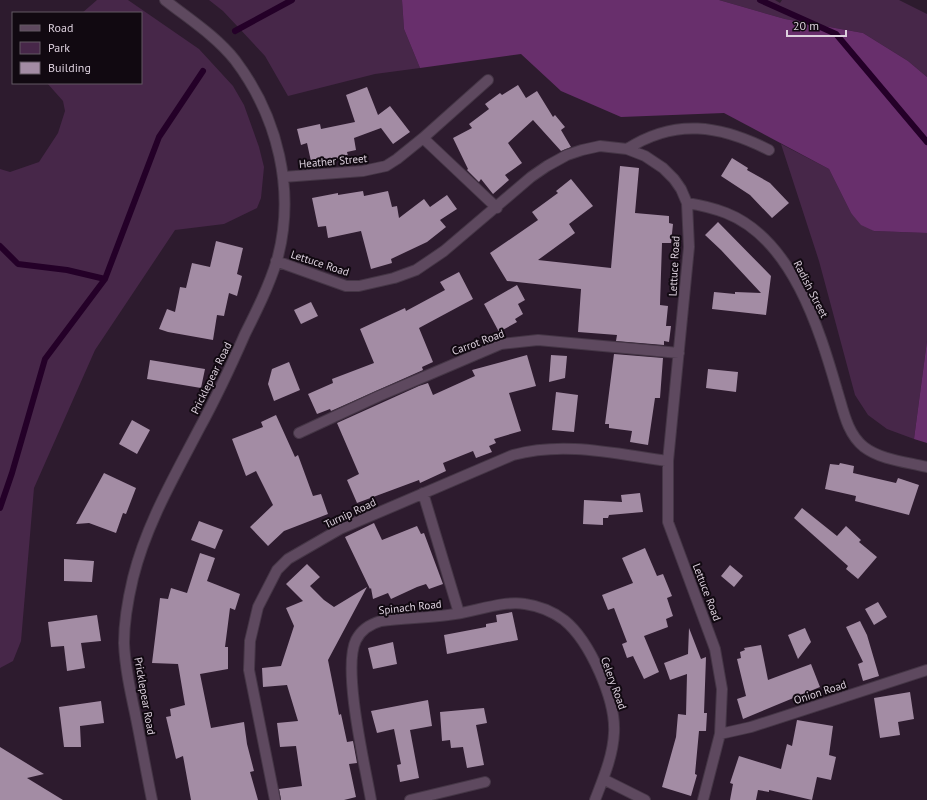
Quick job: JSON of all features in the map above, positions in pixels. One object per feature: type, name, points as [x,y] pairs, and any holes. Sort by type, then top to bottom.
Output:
[{"type":"street","name":"Pricklepear Road","points":[[152,800],[128,681],[124,644],[125,616],[133,578],[145,538],[166,492],[214,401],[265,292],[276,261],[284,225],[283,177],[278,147],[271,123],[253,87],[234,59],[216,40],[165,0]]},
{"type":"street","name":"Heather Street","points":[[283,177],[376,169],[397,159],[488,80]]},
{"type":"street","points":[[628,149],[643,139],[658,134],[700,128],[719,130],[744,138],[769,150]]},
{"type":"street","points":[[423,138],[497,208]]},
{"type":"street","name":"Lettuce Road","points":[[276,261],[346,286],[374,284],[416,270],[444,251],[497,208],[531,177],[567,155],[600,146],[628,149],[645,156],[663,168],[681,190],[687,203],[689,247],[668,461],[668,522],[715,649],[719,668],[722,705],[720,734],[703,800]]},
{"type":"street","name":"Radish Street","points":[[687,203],[708,206],[727,213],[752,228],[770,244],[782,260],[817,326],[846,418],[854,437],[863,446],[874,453],[927,467]]},
{"type":"street","name":"Carrot Road","points":[[299,433],[379,396],[501,344],[538,340],[679,353]]},
{"type":"street","name":"Turnip Road","points":[[275,800],[249,670],[250,641],[258,607],[266,588],[277,570],[288,559],[340,530],[513,455],[533,449],[554,447],[582,449],[668,461]]},
{"type":"street","points":[[423,493],[459,613]]},
{"type":"street","name":"Spinach Road","points":[[371,800],[352,688],[351,667],[355,641],[361,632],[371,624],[405,618],[459,613],[515,602]]},
{"type":"street","name":"Celery Road","points":[[515,602],[546,609],[564,621],[586,645],[602,679],[614,716],[614,733],[612,752],[595,800]]},
{"type":"street","name":"Onion Road","points":[[720,734],[751,727],[927,670]]},
{"type":"street","points":[[603,778],[645,800]]},
{"type":"street","points":[[410,800],[485,782]]},
{"type":"green space","points":[[97,0],[128,0],[199,49],[233,86],[244,105],[259,147],[264,167],[261,198],[257,208],[224,224],[175,230],[95,350],[34,488],[21,641],[13,661],[0,668],[0,169],[10,172],[39,162],[58,133],[65,111],[63,101],[48,84],[142,84],[142,12],[83,12]]},
{"type":"green space","points":[[209,0],[402,0],[404,29],[420,68],[375,74],[288,96],[265,56],[223,11]]},
{"type":"green space","points":[[719,0],[775,0],[780,3],[782,0],[899,0],[927,14],[927,77],[908,61],[863,33],[785,19]]},
{"type":"green space","points":[[781,144],[829,169],[851,213],[874,231],[927,233],[927,341],[914,439],[887,429],[868,415],[855,395],[819,261]]},
{"type":"shaded area","points":[[402,0],[719,0],[785,19],[863,33],[908,61],[927,77],[927,233],[874,231],[861,225],[851,213],[829,169],[724,113],[621,117],[561,91],[521,54],[420,68],[404,29]]},
{"type":"shaded area","points":[[927,341],[927,443],[914,439]]},
{"type":"building","points":[[518,85],[526,98],[537,91],[553,117],[555,115],[565,127],[561,130],[571,147],[561,151],[533,120],[508,143],[522,163],[505,175],[509,180],[493,194],[481,179],[479,182],[467,170],[468,169],[453,138],[472,128],[469,124],[489,109],[485,104],[500,93],[502,95]]},
{"type":"building","points":[[367,87],[378,115],[390,106],[410,132],[393,144],[381,128],[354,138],[356,150],[347,152],[348,156],[312,166],[307,143],[301,145],[297,129],[320,124],[321,129],[355,122],[346,95]]},
{"type":"building","points":[[732,158],[748,168],[747,170],[770,183],[789,203],[772,218],[750,195],[721,176]]},
{"type":"building","points":[[620,166],[639,168],[635,213],[669,216],[669,223],[673,224],[671,243],[662,243],[660,305],[668,306],[666,326],[671,326],[669,342],[664,341],[664,345],[616,341],[617,335],[578,332],[581,289],[507,281],[490,253],[538,220],[532,212],[558,193],[556,191],[571,179],[593,206],[569,224],[575,233],[538,260],[611,268]]},
{"type":"building","points":[[363,191],[364,196],[388,191],[392,207],[397,206],[399,218],[424,199],[430,207],[447,195],[457,209],[440,220],[446,227],[427,242],[391,259],[392,263],[371,269],[361,231],[328,238],[326,226],[318,227],[312,198],[338,193],[338,195]]},
{"type":"building","points":[[718,222],[771,276],[766,315],[712,309],[714,292],[735,294],[735,292],[761,293],[705,235]]},
{"type":"building","points":[[216,241],[243,248],[237,274],[242,276],[237,296],[229,293],[224,316],[217,315],[213,340],[159,329],[167,309],[175,312],[180,287],[186,288],[192,263],[210,267]]},
{"type":"building","points":[[459,272],[473,299],[419,328],[433,362],[422,367],[423,370],[331,411],[330,409],[317,414],[308,394],[333,383],[332,379],[374,363],[360,329],[405,308],[406,311],[445,290],[440,282]]},
{"type":"building","points":[[517,285],[525,300],[518,304],[523,314],[515,319],[517,322],[499,332],[484,304]]},
{"type":"building","points":[[311,302],[318,316],[301,324],[294,310]]},
{"type":"building","points":[[614,354],[663,358],[660,398],[655,398],[648,445],[630,442],[632,431],[609,428],[609,424],[605,424]]},
{"type":"building","points":[[527,355],[536,386],[509,393],[521,431],[494,439],[496,443],[489,446],[492,452],[476,458],[473,451],[443,463],[446,471],[420,483],[419,480],[357,503],[347,480],[359,474],[337,423],[419,386],[428,383],[433,395],[475,376],[472,370]]},
{"type":"building","points":[[551,355],[567,356],[565,378],[549,382]]},
{"type":"building","points":[[150,360],[205,369],[201,388],[147,379]]},
{"type":"building","points":[[289,362],[300,390],[274,401],[268,384],[272,369]]},
{"type":"building","points":[[708,369],[738,372],[736,392],[706,388]]},
{"type":"building","points":[[556,392],[578,395],[574,432],[552,430]]},
{"type":"building","points":[[276,415],[295,457],[298,455],[313,496],[321,494],[328,514],[284,531],[268,546],[250,527],[273,505],[256,471],[246,476],[232,439],[263,427],[261,422]]},
{"type":"building","points":[[132,420],[150,430],[137,454],[119,444]]},
{"type":"building","points":[[840,463],[854,466],[853,473],[896,483],[898,478],[919,485],[909,515],[855,501],[856,496],[825,489],[830,464],[839,465]]},
{"type":"building","points":[[104,473],[136,488],[126,514],[123,513],[116,533],[89,523],[76,524]]},
{"type":"building","points":[[640,493],[643,512],[609,515],[608,518],[603,518],[603,525],[583,524],[584,500],[622,502],[621,495]]},
{"type":"building","points":[[802,508],[837,536],[846,526],[861,540],[859,542],[877,557],[858,579],[846,569],[848,566],[794,518]]},
{"type":"building","points":[[199,521],[223,530],[215,549],[191,540]]},
{"type":"building","points":[[374,523],[382,540],[417,526],[421,534],[424,533],[443,584],[429,589],[426,584],[391,599],[388,593],[373,599],[371,588],[370,589],[345,537]]},
{"type":"building","points":[[645,548],[657,576],[663,574],[672,596],[667,598],[673,616],[666,619],[668,627],[644,636],[659,672],[644,679],[633,656],[627,658],[622,644],[627,642],[614,608],[608,610],[602,595],[633,583],[622,558]]},
{"type":"building","points":[[200,553],[215,558],[207,581],[240,594],[235,610],[230,608],[225,647],[228,647],[228,669],[200,674],[211,728],[244,722],[247,744],[254,771],[250,772],[258,800],[191,800],[183,756],[176,759],[166,717],[171,716],[170,709],[185,705],[178,664],[152,663],[160,598],[168,599],[171,588],[187,593]]},
{"type":"building","points":[[64,559],[94,561],[92,582],[64,581]]},
{"type":"building","points":[[307,564],[320,577],[310,586],[324,600],[334,607],[367,587],[328,660],[339,715],[341,714],[347,742],[353,741],[357,763],[349,764],[356,797],[344,800],[281,800],[279,789],[302,786],[296,746],[280,747],[277,723],[298,721],[287,685],[263,687],[262,668],[281,666],[294,626],[286,608],[303,601],[286,584]]},
{"type":"building","points":[[730,565],[743,576],[734,587],[721,576]]},
{"type":"building","points":[[878,602],[887,617],[874,625],[865,609]]},
{"type":"building","points":[[512,612],[518,640],[447,654],[444,635],[486,627],[486,624],[497,622],[496,615]]},
{"type":"building","points":[[97,615],[101,641],[81,643],[85,668],[67,671],[64,646],[51,647],[48,622]]},
{"type":"building","points":[[860,621],[867,635],[879,676],[863,681],[858,664],[863,662],[846,627]]},
{"type":"building","points":[[689,628],[701,659],[706,657],[704,713],[707,713],[706,731],[699,731],[695,774],[697,775],[691,796],[662,787],[676,737],[678,714],[686,715],[687,674],[670,680],[664,663],[688,654]]},
{"type":"building","points":[[805,628],[811,642],[798,659],[788,635]]},
{"type":"building","points":[[393,642],[397,664],[373,669],[368,648]]},
{"type":"building","points":[[761,645],[768,680],[811,664],[820,687],[743,719],[737,699],[746,696],[737,659],[741,658],[740,652],[745,650],[744,648]]},
{"type":"building","points":[[910,692],[914,719],[898,722],[900,735],[880,738],[874,698]]},
{"type":"building","points":[[428,700],[432,726],[410,730],[419,778],[400,782],[397,765],[401,764],[394,729],[377,733],[371,711]]},
{"type":"building","points":[[101,701],[104,723],[80,726],[81,747],[64,747],[59,707]]},
{"type":"building","points":[[484,708],[487,723],[476,725],[484,765],[467,768],[463,747],[451,748],[450,740],[442,741],[440,712]]},
{"type":"building","points":[[797,720],[833,726],[829,755],[836,757],[831,780],[817,777],[812,800],[769,790],[769,792],[758,790],[756,800],[730,800],[733,784],[730,783],[739,756],[781,769],[787,744],[792,746]]},
{"type":"building","points":[[0,747],[44,774],[27,778],[63,800],[0,800]]},
{"type":"waterway","points":[[235,31],[292,0]]},
{"type":"waterway","points":[[760,0],[836,34],[927,142]]},
{"type":"waterway","points":[[0,508],[12,473],[45,359],[105,279],[159,137],[203,71]]},
{"type":"waterway","points":[[0,246],[18,264],[67,270],[105,279]]}]
